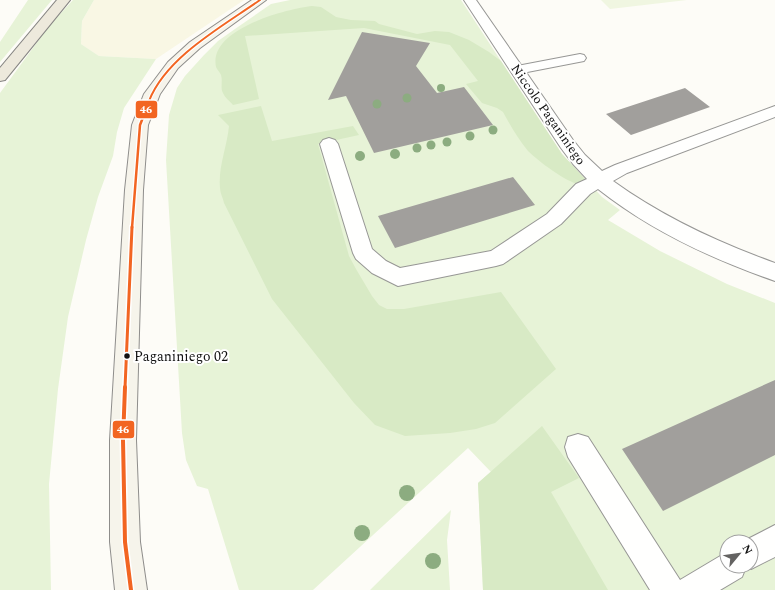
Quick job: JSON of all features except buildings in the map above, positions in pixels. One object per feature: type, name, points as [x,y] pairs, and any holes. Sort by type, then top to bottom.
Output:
[{"type":"main road","points":[[0,77],[64,0]]},
{"type":"street","points":[[131,590],[125,542],[123,440],[134,190],[140,125],[152,94],[173,65],[194,45],[260,0]]},
{"type":"street","name":"Niccolo Paganiniego","points":[[470,0],[564,140],[585,166],[599,180],[653,217],[704,243],[775,272]]},
{"type":"street","points":[[329,144],[363,253],[379,267],[398,277],[496,258],[554,219],[583,189],[599,180],[621,169],[775,112]]},
{"type":"street","points":[[578,447],[668,590]]},
{"type":"street","points":[[759,549],[775,540]]},
{"type":"street","points":[[691,590],[719,573]]},
{"type":"lane","points":[[517,70],[580,58]]},
{"type":"shaded area","points":[[94,0],[244,0],[156,59],[99,56],[81,44],[82,21]]},
{"type":"green space","points":[[28,0],[52,0],[0,62],[0,42]]},
{"type":"green space","points":[[73,0],[94,0],[82,21],[81,44],[99,56],[156,59],[124,108],[117,132],[113,156],[98,197],[86,240],[68,317],[58,389],[49,484],[51,590],[0,590],[0,93],[49,26]]},
{"type":"green space","points":[[290,0],[461,0],[562,154],[602,197],[620,210],[608,220],[660,251],[727,284],[775,303],[775,590],[483,590],[478,483],[491,472],[468,448],[313,590],[239,590],[208,489],[197,486],[186,460],[182,433],[166,160],[169,115],[177,88],[185,76],[218,41],[271,4]]},
{"type":"green space","points":[[601,0],[687,0],[610,9]]},
{"type":"green space","points":[[312,6],[321,7],[336,17],[351,20],[375,21],[379,24],[417,34],[435,31],[449,32],[469,40],[489,52],[501,61],[562,154],[586,180],[579,184],[567,180],[538,160],[528,151],[511,127],[503,112],[497,108],[482,103],[466,84],[478,81],[450,45],[364,28],[245,36],[259,99],[233,105],[223,93],[221,75],[216,67],[217,54],[224,42],[236,32],[251,23],[285,11]]},
{"type":"green space","points":[[261,106],[272,141],[353,126],[359,135],[318,144],[349,256],[372,296],[379,305],[387,309],[404,309],[501,292],[556,369],[495,423],[476,429],[450,433],[405,436],[375,425],[354,403],[272,299],[224,203],[220,190],[220,172],[229,126],[218,115]]},
{"type":"green space","points":[[542,426],[579,478],[551,492],[608,590],[483,590],[478,483]]},
{"type":"green space","points":[[451,510],[447,540],[450,590],[370,590]]},
{"type":"transit line","name":"46","points":[[131,590],[125,542],[123,440],[134,190],[140,125],[152,94],[173,65],[195,45],[260,0]]},
{"type":"place","name":"Paganiniego 02","points":[[127,356]]}]
